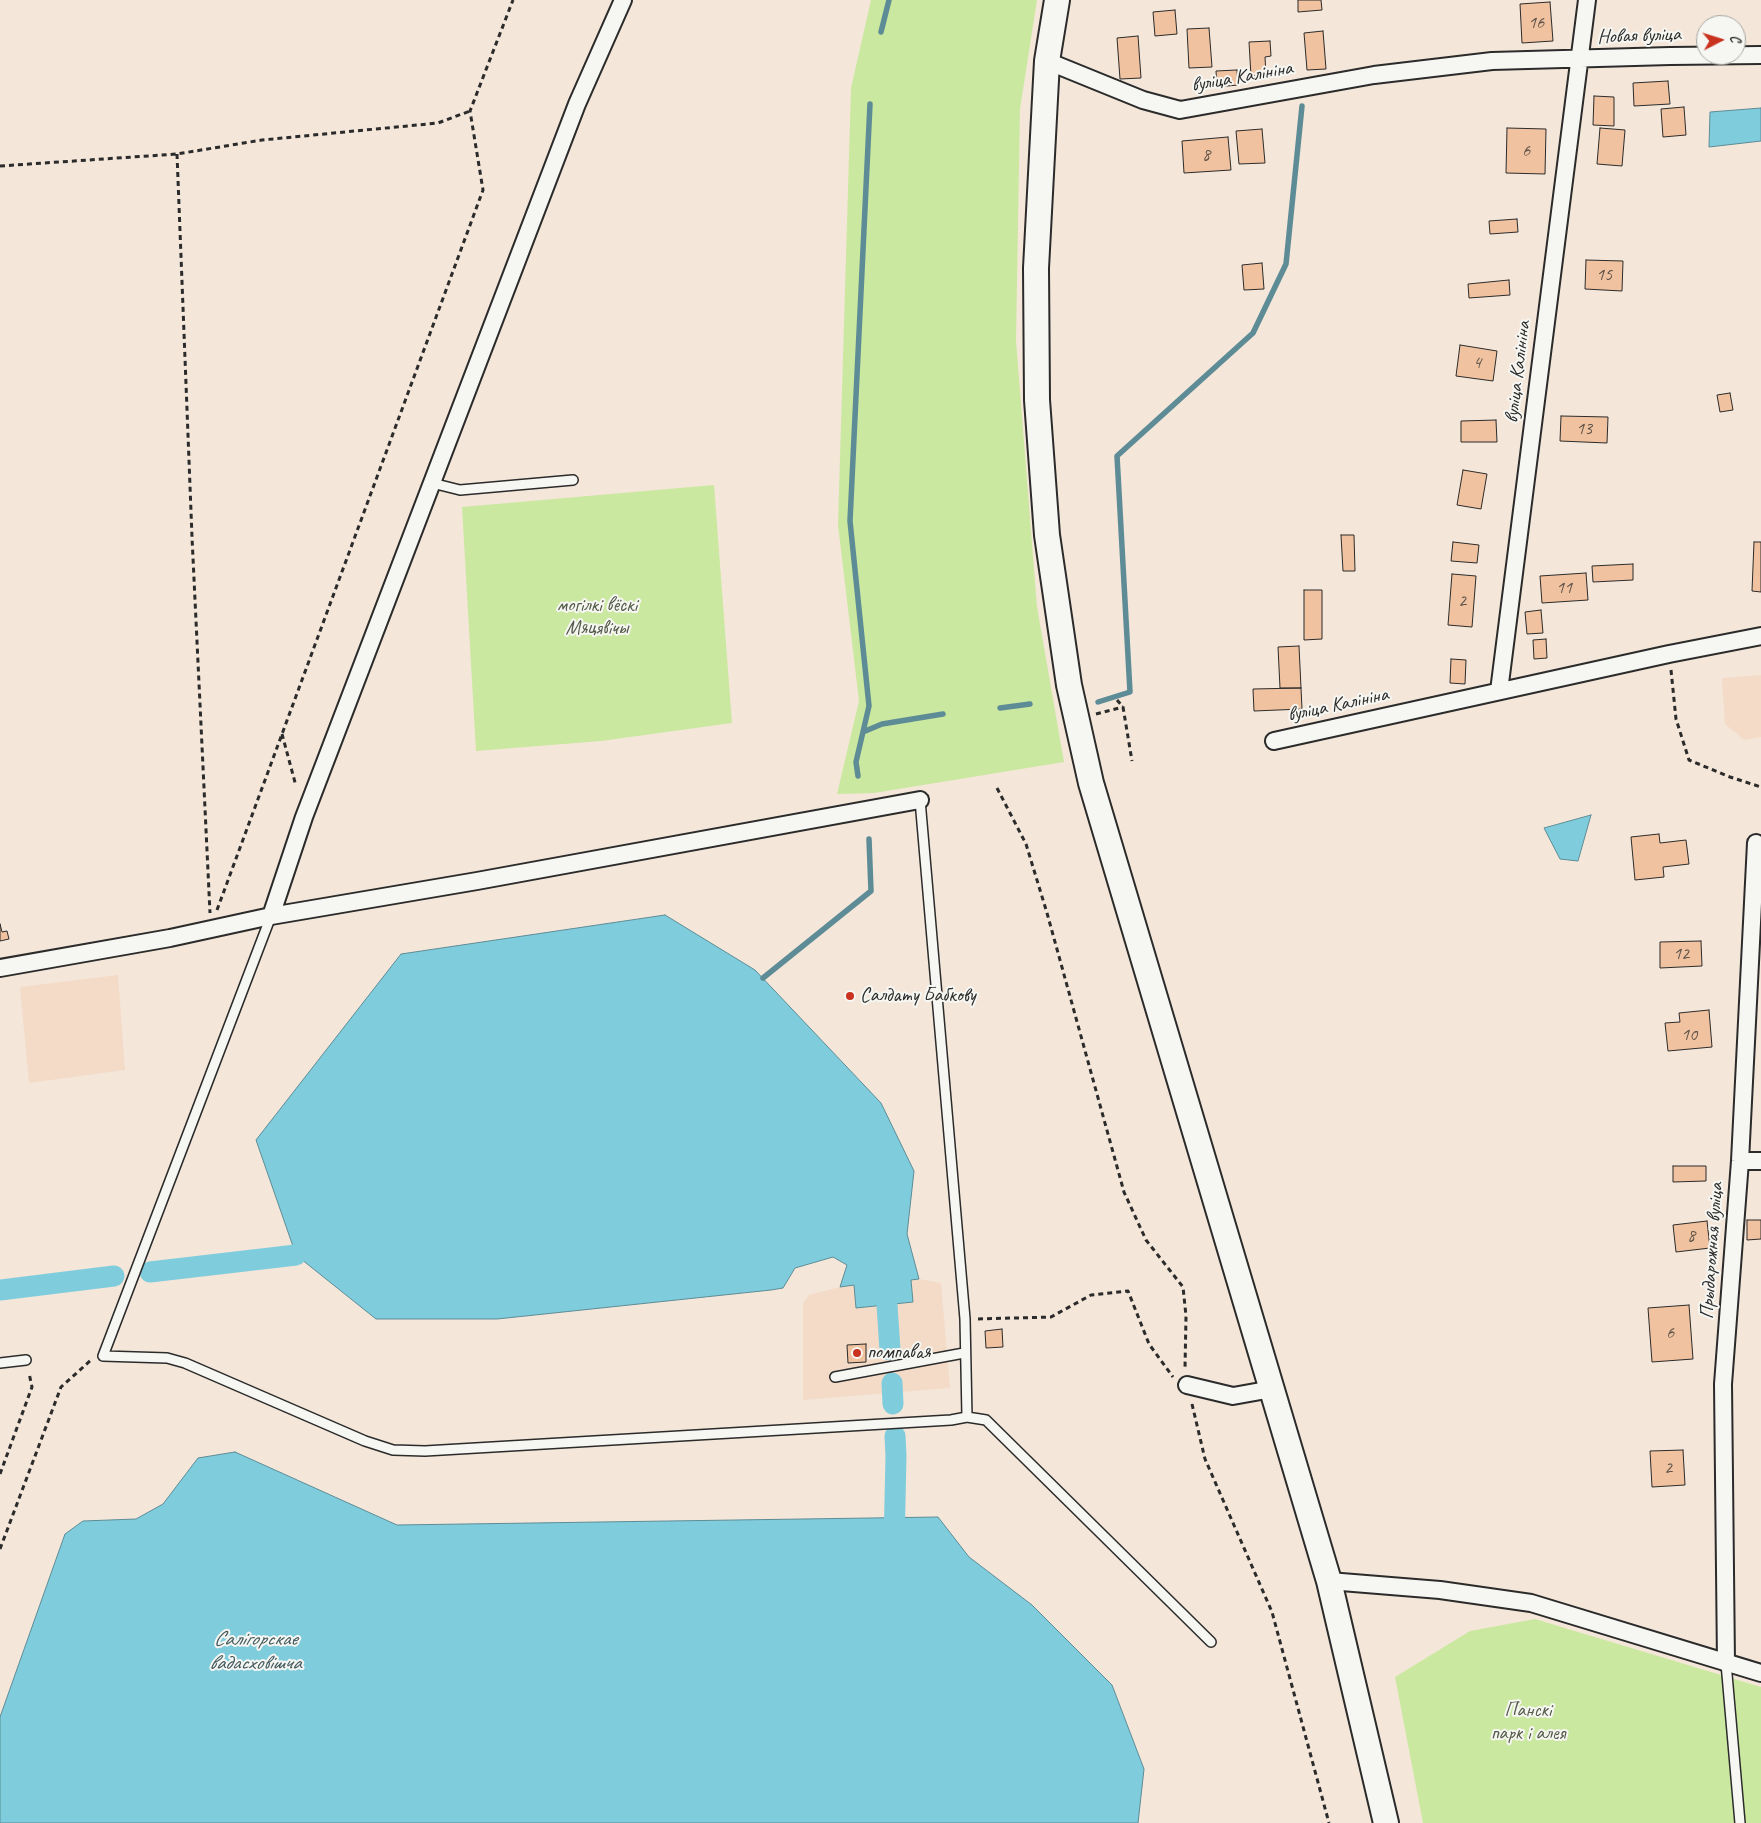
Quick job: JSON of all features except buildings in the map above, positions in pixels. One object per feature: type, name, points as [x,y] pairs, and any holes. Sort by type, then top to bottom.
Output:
[{"type":"main road","points":[[1057,0],[1047,60],[1036,268],[1038,400],[1047,535],[1069,685],[1090,783],[1328,1581],[1386,1823]]},
{"type":"street","points":[[271,916],[304,817],[577,104],[624,0]]},
{"type":"street","name":"вуліца Калініна","points":[[1499,691],[1587,0]]},
{"type":"street","name":"Новая вуліца","points":[[1579,59],[1761,55]]},
{"type":"street","name":"вуліца Калініна","points":[[1047,60],[1143,100],[1180,110],[1384,73],[1492,60],[1579,59]]},
{"type":"street","name":"вуліца Калініна","points":[[1274,741],[1669,654],[1761,636]]},
{"type":"street","points":[[0,968],[170,938],[271,916],[497,878],[920,800]]},
{"type":"street","name":"Прыдарожная вуліца","points":[[1726,1663],[1723,1384],[1740,1161],[1756,842]]},
{"type":"street","points":[[1740,1161],[1761,1161]]},
{"type":"street","points":[[1187,1385],[1233,1396],[1272,1389]]},
{"type":"street","points":[[1328,1581],[1440,1590],[1531,1603],[1761,1673]]},
{"type":"lane","points":[[432,483],[460,490],[574,480]]},
{"type":"lane","points":[[920,800],[965,1319],[964,1353],[967,1417]]},
{"type":"lane","points":[[271,916],[103,1356],[167,1358],[185,1363],[365,1441],[393,1450],[425,1451],[951,1420],[967,1417],[986,1420],[1211,1642]]},
{"type":"lane","points":[[835,1377],[964,1353]]},
{"type":"lane","points":[[0,1363],[26,1360]]},
{"type":"lane","points":[[1726,1663],[1740,1823]]},
{"type":"path","points":[[210,929],[483,190],[470,111],[513,0]]},
{"type":"path","points":[[0,166],[177,154],[262,140],[438,123],[470,111]]},
{"type":"path","points":[[177,154],[210,929]]},
{"type":"path","points":[[1669,654],[1676,719],[1689,760],[1730,777],[1761,787]]},
{"type":"path","points":[[1117,700],[1123,706],[1132,761]]},
{"type":"path","points":[[1106,712],[1123,706]]},
{"type":"path","points":[[282,733],[304,817]]},
{"type":"path","points":[[997,788],[1026,844],[1047,913],[1124,1192],[1146,1240],[1183,1287],[1186,1316],[1184,1362],[1187,1385],[1205,1459],[1272,1612],[1329,1823]]},
{"type":"path","points":[[965,1319],[1051,1317],[1091,1295],[1128,1291],[1148,1344],[1175,1380],[1187,1385]]},
{"type":"path","points":[[0,1549],[61,1387],[95,1356],[103,1356]]},
{"type":"path","points":[[0,1474],[32,1387],[26,1360]]},
{"type":"shaded area","points":[[1761,675],[1761,737],[1744,740],[1725,724],[1722,678]]},
{"type":"shaded area","points":[[118,975],[125,1070],[29,1083],[20,987]]},
{"type":"shaded area","points":[[919,1279],[941,1283],[950,1388],[803,1400],[803,1303],[809,1295],[840,1287]]},
{"type":"green space","points":[[871,0],[1037,0],[1020,109],[1016,340],[1037,607],[1064,762],[874,793],[837,794],[859,701],[838,525],[851,88]]},
{"type":"green space","name":"могілкі вёскі Мяцявічы","points":[[714,485],[732,723],[601,741],[476,751],[462,507]]},
{"type":"green space","name":"Панскі парк і алея","points":[[1535,1619],[1761,1687],[1761,1823],[1423,1823],[1395,1677],[1470,1631]]},
{"type":"water","points":[[1761,108],[1761,141],[1709,147],[1710,112]]},
{"type":"water","points":[[1591,815],[1578,861],[1560,859],[1544,828]]},
{"type":"water","points":[[665,915],[755,970],[881,1103],[914,1171],[907,1234],[919,1279],[911,1280],[913,1302],[856,1308],[854,1285],[840,1287],[847,1265],[833,1257],[795,1268],[783,1288],[771,1290],[497,1319],[376,1319],[296,1255],[256,1140],[401,954]]},
{"type":"water","name":"Салігорскае вадасховішча","points":[[235,1452],[397,1525],[938,1517],[969,1557],[1032,1605],[1112,1685],[1144,1769],[1138,1823],[0,1823],[0,1717],[65,1534],[83,1521],[136,1519],[163,1504],[198,1458]]},
{"type":"waterway","points":[[881,32],[889,0]]},
{"type":"waterway","points":[[858,776],[856,762],[869,706],[850,521],[870,104]]},
{"type":"waterway","points":[[1098,702],[1130,692],[1117,456],[1253,333],[1286,264],[1302,106]]},
{"type":"waterway","points":[[1000,708],[1030,704]]},
{"type":"waterway","points":[[863,732],[882,724],[943,714]]},
{"type":"waterway","points":[[763,978],[871,891],[869,839]]},
{"type":"waterway","points":[[150,1272],[296,1255]]},
{"type":"waterway","points":[[0,1290],[114,1276]]},
{"type":"waterway","points":[[887,1305],[890,1350]]},
{"type":"waterway","points":[[892,1383],[893,1404]]},
{"type":"waterway","points":[[894,1546],[895,1436]]},
{"type":"place","name":"Салдату Бабкову","points":[[850,996]]},
{"type":"place","name":"помпавая","points":[[857,1353]]}]
